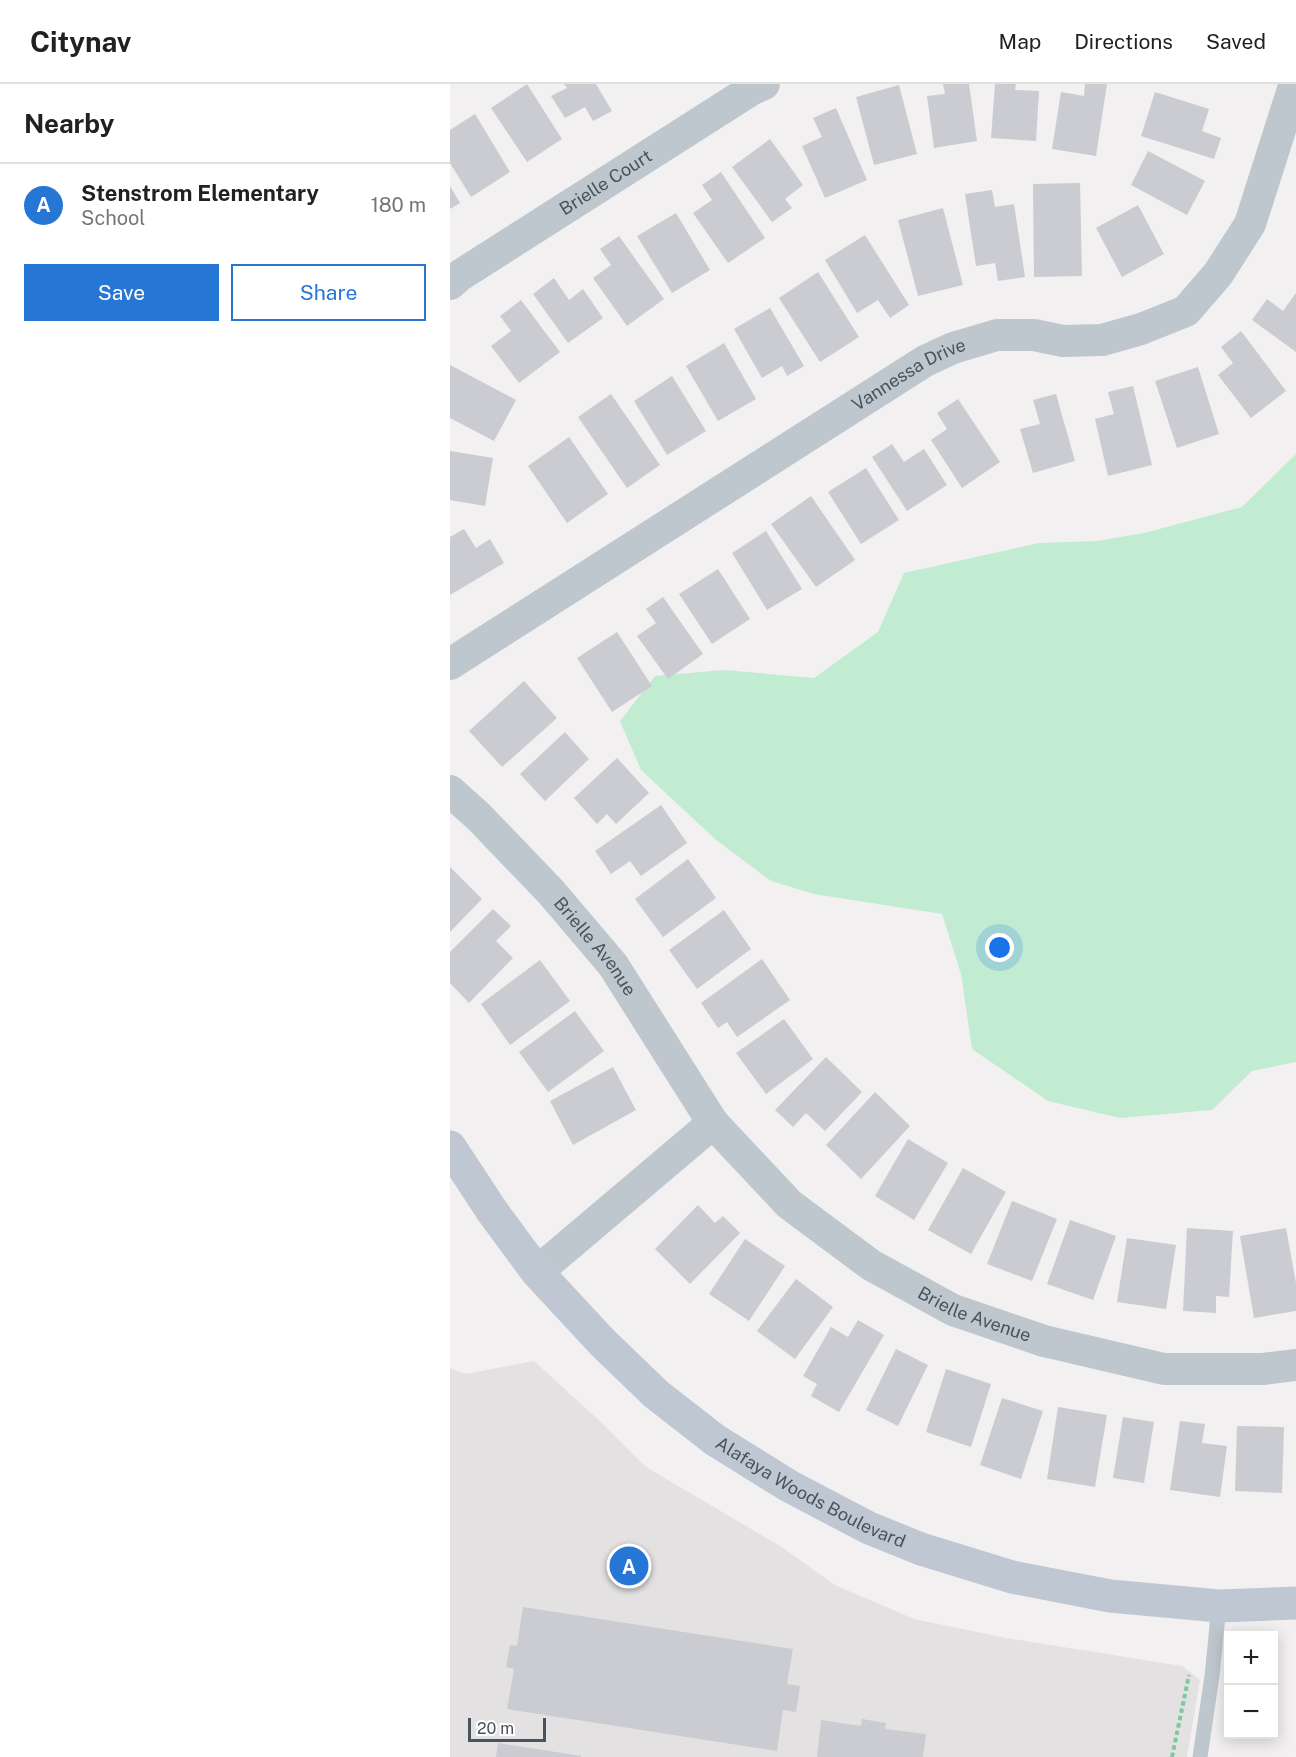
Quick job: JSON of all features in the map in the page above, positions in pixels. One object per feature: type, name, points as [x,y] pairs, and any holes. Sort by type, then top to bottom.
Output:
[{"type":"street","name":"Brielle Court","points":[[450,284],[479,263],[751,90],[764,84]]},
{"type":"street","name":"Vannessa Drive","points":[[450,664],[925,361],[953,348],[997,335],[1034,335],[1063,341],[1102,340],[1141,328],[1186,310],[1218,274],[1250,224],[1292,86]]},
{"type":"street","name":"Brielle Avenue","points":[[450,791],[551,892],[613,964],[713,1124],[789,1204],[871,1265],[953,1310],[1044,1341],[1164,1369],[1263,1369],[1296,1365]]},
{"type":"street","points":[[537,1272],[713,1124]]},
{"type":"street","name":"Alafaya Woods Boulevard","points":[[450,1147],[537,1272],[603,1342],[648,1386],[707,1433],[789,1486],[868,1528],[921,1549],[1012,1577],[1110,1596],[1219,1606],[1296,1603]]},
{"type":"lane","points":[[1200,1757],[1219,1606]]},
{"type":"path","points":[[1172,1757],[1190,1673]]},
{"type":"shaded area","points":[[534,1361],[646,1467],[780,1546],[835,1585],[914,1619],[1006,1638],[1182,1666],[1200,1680],[1187,1757],[450,1757],[450,1368],[466,1374]]},
{"type":"green space","points":[[1296,454],[1296,1062],[1252,1071],[1212,1110],[1120,1118],[1048,1101],[972,1049],[961,974],[942,914],[814,894],[771,881],[715,839],[641,770],[620,721],[655,676],[724,670],[814,678],[878,632],[904,573],[1039,543],[1097,541],[1144,533],[1242,507]]},
{"type":"building","points":[[527,84],[562,139],[527,162],[491,108]]},
{"type":"building","points":[[564,84],[596,84],[612,111],[593,121],[585,107],[565,118],[551,96],[567,88]]},
{"type":"building","points":[[943,84],[969,84],[977,141],[934,148],[927,96],[945,94]]},
{"type":"building","points":[[995,84],[1016,84],[1015,90],[1039,91],[1036,141],[991,138]]},
{"type":"building","points":[[1085,84],[1107,84],[1096,156],[1052,149],[1061,92],[1084,96]]},
{"type":"building","points":[[899,85],[917,154],[874,165],[856,97]]},
{"type":"building","points":[[1155,92],[1209,109],[1202,131],[1221,138],[1214,159],[1141,136]]},
{"type":"building","points":[[836,108],[867,180],[825,198],[802,146],[822,137],[813,118]]},
{"type":"building","points":[[475,114],[510,172],[471,197],[450,163],[450,130]]},
{"type":"building","points":[[770,139],[803,185],[785,199],[792,208],[772,222],[732,167]]},
{"type":"building","points":[[1148,151],[1205,181],[1187,215],[1131,185]]},
{"type":"building","points":[[721,172],[765,238],[728,263],[693,213],[712,200],[702,185]]},
{"type":"building","points":[[1080,183],[1082,276],[1034,277],[1033,184]]},
{"type":"building","points":[[450,186],[460,203],[450,209]]},
{"type":"building","points":[[992,190],[995,207],[1014,204],[1025,277],[998,281],[995,263],[976,266],[965,194]]},
{"type":"building","points":[[1138,205],[1164,254],[1122,277],[1096,228]]},
{"type":"building","points":[[943,208],[963,285],[918,296],[898,220]]},
{"type":"building","points":[[676,213],[710,270],[672,293],[637,236]]},
{"type":"building","points":[[865,235],[909,305],[890,318],[878,300],[857,313],[825,260]]},
{"type":"building","points":[[619,236],[664,299],[627,326],[593,278],[611,265],[600,249]]},
{"type":"building","points":[[818,272],[859,337],[820,362],[779,298]]},
{"type":"building","points":[[554,278],[569,300],[583,289],[603,318],[568,343],[533,294]]},
{"type":"building","points":[[1296,293],[1296,352],[1252,320],[1267,299],[1283,311]]},
{"type":"building","points":[[521,300],[560,352],[519,383],[491,346],[511,331],[500,316]]},
{"type":"building","points":[[770,308],[804,366],[787,376],[782,366],[762,378],[734,329]]},
{"type":"building","points":[[1241,331],[1286,391],[1251,418],[1218,375],[1233,363],[1221,347]]},
{"type":"building","points":[[724,343],[756,399],[718,421],[686,366]]},
{"type":"building","points":[[450,365],[516,400],[494,441],[450,418]]},
{"type":"building","points":[[1198,367],[1219,434],[1177,448],[1155,381]]},
{"type":"building","points":[[672,376],[706,431],[667,455],[634,401]]},
{"type":"building","points":[[1133,386],[1152,465],[1108,476],[1095,419],[1114,414],[1108,392]]},
{"type":"building","points":[[611,394],[660,465],[627,488],[578,417]]},
{"type":"building","points":[[1056,394],[1075,461],[1033,473],[1020,429],[1040,424],[1033,400]]},
{"type":"building","points":[[958,399],[1000,462],[962,488],[931,440],[947,429],[937,413]]},
{"type":"building","points":[[569,437],[608,494],[567,523],[528,466]]},
{"type":"building","points":[[892,444],[904,462],[924,449],[947,485],[907,511],[872,457]]},
{"type":"building","points":[[450,451],[493,458],[485,506],[450,500]]},
{"type":"building","points":[[866,468],[899,520],[861,544],[828,492]]},
{"type":"building","points":[[811,496],[855,560],[816,587],[771,524]]},
{"type":"building","points":[[464,529],[476,548],[490,539],[504,563],[450,595],[450,537]]},
{"type":"building","points":[[766,531],[802,589],[767,610],[732,553]]},
{"type":"building","points":[[718,569],[750,619],[712,644],[679,594]]},
{"type":"building","points":[[663,597],[703,654],[668,679],[637,636],[656,623],[646,609]]},
{"type":"building","points":[[617,632],[652,686],[612,712],[577,658]]},
{"type":"building","points":[[524,681],[557,718],[502,767],[469,731]]},
{"type":"building","points":[[565,732],[589,759],[545,801],[520,774]]},
{"type":"building","points":[[617,758],[649,793],[616,824],[607,814],[597,824],[574,798]]},
{"type":"building","points":[[661,805],[687,843],[641,876],[630,861],[611,874],[595,851]]},
{"type":"building","points":[[688,859],[716,898],[663,937],[635,899]]},
{"type":"building","points":[[450,867],[482,899],[450,932]]},
{"type":"building","points":[[493,909],[511,926],[496,941],[513,958],[469,1003],[450,983],[450,952]]},
{"type":"building","points":[[724,910],[751,949],[697,989],[669,950]]},
{"type":"building","points":[[762,959],[790,1000],[737,1037],[727,1022],[718,1028],[701,1003]]},
{"type":"building","points":[[540,960],[570,1001],[510,1045],[481,1004]]},
{"type":"building","points":[[575,1011],[604,1051],[548,1092],[519,1052]]},
{"type":"building","points":[[784,1019],[813,1059],[766,1094],[736,1053]]},
{"type":"building","points":[[826,1057],[862,1092],[825,1131],[806,1113],[793,1127],[775,1110]]},
{"type":"building","points":[[613,1067],[636,1110],[573,1145],[550,1101]]},
{"type":"building","points":[[875,1092],[910,1126],[861,1179],[826,1145]]},
{"type":"building","points":[[908,1139],[948,1163],[914,1220],[875,1196]]},
{"type":"building","points":[[963,1168],[1006,1192],[971,1254],[928,1230]]},
{"type":"building","points":[[1012,1201],[1057,1219],[1032,1281],[987,1264]]},
{"type":"building","points":[[698,1205],[715,1223],[723,1216],[740,1233],[690,1284],[655,1249]]},
{"type":"building","points":[[1070,1220],[1116,1236],[1093,1300],[1047,1284]]},
{"type":"building","points":[[1187,1228],[1233,1231],[1229,1297],[1216,1296],[1216,1313],[1183,1311]]},
{"type":"building","points":[[1286,1228],[1296,1283],[1296,1311],[1254,1318],[1240,1236]]},
{"type":"building","points":[[1127,1238],[1176,1245],[1166,1309],[1117,1302]]},
{"type":"building","points":[[745,1239],[785,1266],[749,1321],[709,1294]]},
{"type":"building","points":[[796,1279],[833,1307],[795,1359],[757,1331]]},
{"type":"building","points":[[858,1320],[884,1335],[839,1412],[811,1396],[817,1384],[803,1376],[831,1327],[848,1337]]},
{"type":"building","points":[[896,1349],[928,1365],[898,1426],[866,1410]]},
{"type":"building","points":[[946,1369],[991,1384],[971,1447],[926,1432]]},
{"type":"building","points":[[1002,1398],[1043,1411],[1021,1479],[980,1465]]},
{"type":"building","points":[[1058,1407],[1107,1415],[1095,1487],[1047,1479]]},
{"type":"building","points":[[1123,1417],[1154,1422],[1144,1483],[1113,1478]]},
{"type":"building","points":[[1180,1421],[1205,1424],[1202,1443],[1227,1446],[1220,1497],[1170,1490]]},
{"type":"building","points":[[1237,1426],[1284,1427],[1282,1493],[1235,1491]]},
{"type":"building","points":[[523,1607],[793,1649],[787,1684],[800,1686],[796,1712],[783,1710],[777,1751],[507,1709],[514,1669],[506,1667],[510,1645],[517,1646]]},
{"type":"building","points":[[862,1719],[886,1723],[885,1729],[926,1734],[923,1757],[817,1757],[821,1720],[861,1726]]},
{"type":"building","points":[[498,1743],[581,1756],[581,1757],[496,1757]]},
{"type":"place","name":"Stenstrom Elementary","points":[[629,1566]]}]
